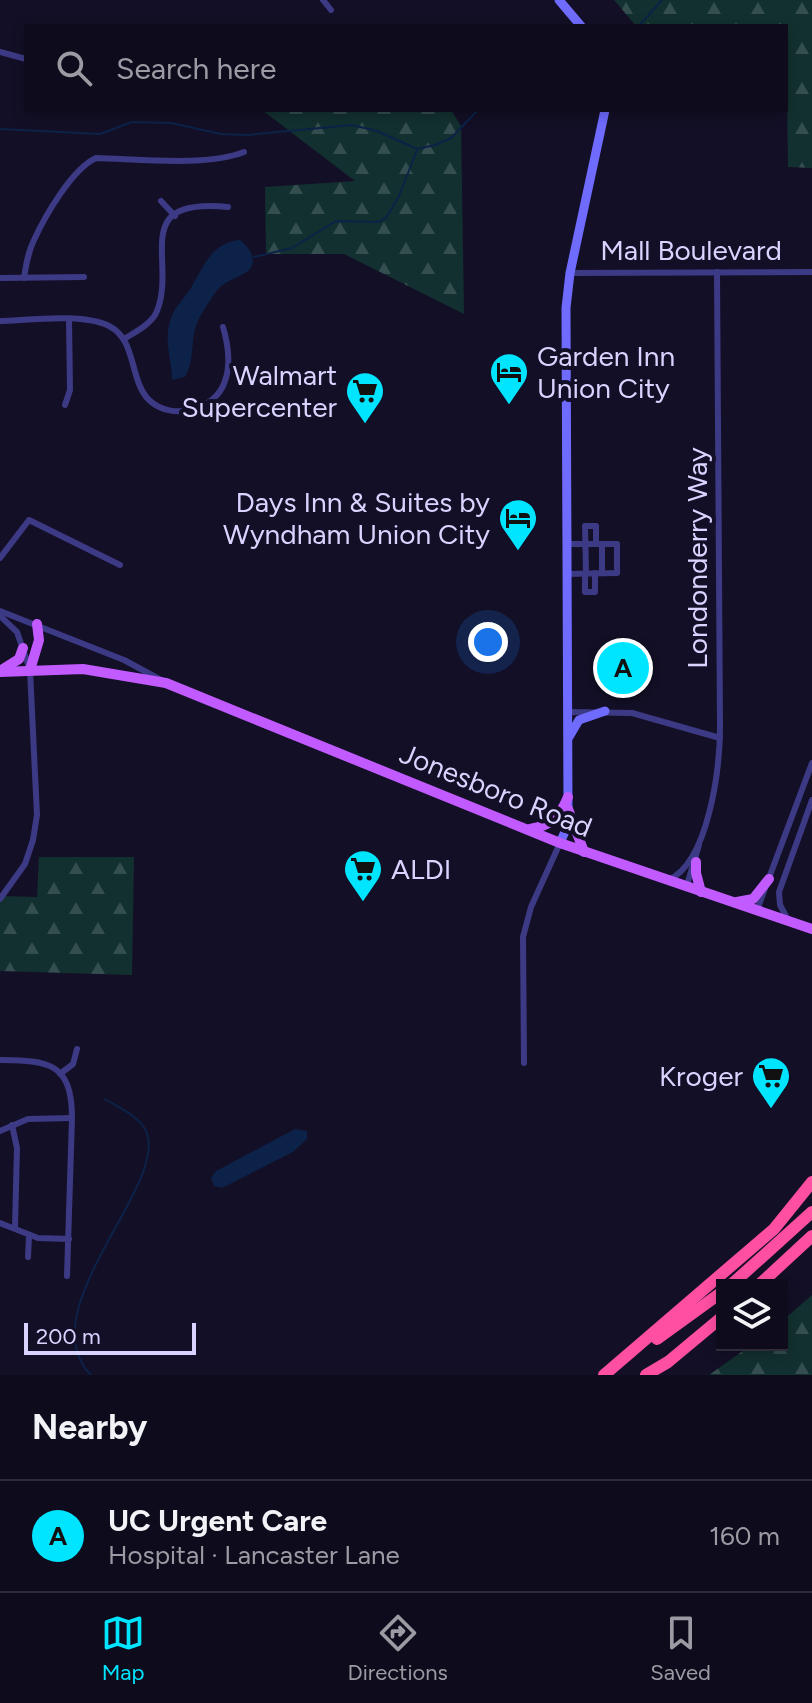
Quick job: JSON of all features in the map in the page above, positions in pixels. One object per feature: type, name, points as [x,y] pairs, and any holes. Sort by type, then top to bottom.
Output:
[{"type":"highway","points":[[604,1375],[774,1229],[812,1182]]},
{"type":"highway","points":[[738,1279],[812,1212]]},
{"type":"highway","points":[[766,1279],[809,1240]]},
{"type":"highway","points":[[604,1375],[716,1296]]},
{"type":"highway","points":[[646,1375],[668,1362],[716,1322]]},
{"type":"main road","points":[[0,671],[30,670],[39,640],[37,624]]},
{"type":"main road","points":[[0,671],[19,659],[23,648]]},
{"type":"main road","name":"Jonesboro Road","points":[[30,670],[94,670],[166,683],[560,843],[812,929]]},
{"type":"main road","points":[[528,830],[550,824],[568,803]]},
{"type":"main road","points":[[568,803],[584,852]]},
{"type":"main road","points":[[696,862],[701,892]]},
{"type":"main road","points":[[734,903],[753,899],[769,879]]},
{"type":"street","points":[[323,0],[331,10]]},
{"type":"street","points":[[559,0],[579,24]]},
{"type":"street","points":[[0,52],[24,58]]},
{"type":"street","points":[[524,1063],[523,937],[531,907],[567,827],[565,356],[570,273],[605,112]]},
{"type":"street","points":[[24,278],[34,240],[85,163],[96,158],[211,159],[244,152]]},
{"type":"street","points":[[72,180],[82,186]]},
{"type":"street","points":[[161,201],[175,216]]},
{"type":"street","points":[[124,339],[151,321],[156,313],[164,228],[175,216],[199,206],[228,207]]},
{"type":"street","name":"Londonderry Way","points":[[686,888],[712,798],[720,738],[717,272]]},
{"type":"street","name":"Mall Boulevard","points":[[570,273],[812,272]]},
{"type":"street","points":[[0,278],[84,277]]},
{"type":"street","points":[[65,405],[70,390],[69,320]]},
{"type":"street","points":[[0,321],[69,320],[100,322],[112,327],[124,339],[141,389],[150,401],[161,408],[181,411],[207,406],[223,387],[228,374],[228,342],[223,327]]},
{"type":"street","points":[[0,558],[24,523],[33,520],[120,565]]},
{"type":"street","points":[[585,526],[596,526],[599,544],[599,573],[595,592],[585,592],[585,526]]},
{"type":"street","points":[[566,544],[617,544],[617,573],[566,574]]},
{"type":"street","name":"Jonesboro Road","points":[[0,613],[37,624],[124,660],[166,683]]},
{"type":"street","name":"Jonesboro Road","points":[[0,613],[17,632],[30,670]]},
{"type":"street","points":[[0,899],[25,864],[37,815],[30,670]]},
{"type":"street","points":[[567,740],[579,720],[605,711]]},
{"type":"street","points":[[567,712],[632,713],[720,738]]},
{"type":"street","points":[[757,910],[812,763]]},
{"type":"street","points":[[788,921],[780,905],[779,892],[812,800]]},
{"type":"street","name":"Londonderry Way","points":[[667,881],[681,874],[700,841]]},
{"type":"street","points":[[60,1074],[73,1064],[77,1049]]},
{"type":"street","points":[[0,1060],[43,1061],[60,1074],[70,1093],[72,1118],[67,1276]]},
{"type":"street","points":[[0,1131],[28,1119],[72,1118]]},
{"type":"street","points":[[12,1125],[17,1148],[15,1227]]},
{"type":"street","points":[[0,1223],[15,1227],[29,1236],[69,1239]]},
{"type":"street","points":[[28,1257],[29,1236]]},
{"type":"green space","points":[[614,0],[812,0],[812,168],[788,167],[788,24],[634,24]]},
{"type":"green space","points":[[265,112],[452,112],[461,126],[464,314],[344,254],[266,254],[265,187],[355,181]]},
{"type":"green space","points":[[39,857],[134,857],[132,975],[0,971],[0,896],[37,897]]},
{"type":"green space","points":[[812,1295],[812,1375],[709,1375],[743,1351],[788,1351],[788,1316]]},
{"type":"water","points":[[240,240],[252,254],[253,263],[248,271],[217,290],[196,325],[185,377],[172,380],[168,330],[172,316],[210,256],[222,245]]},
{"type":"water","points":[[295,1129],[307,1131],[307,1139],[293,1152],[222,1188],[214,1186],[211,1178],[216,1171]]},
{"type":"waterway","points":[[641,24],[662,0]]},
{"type":"waterway","points":[[0,129],[100,134],[132,122],[171,123],[221,134],[247,135],[352,125],[377,131],[417,149],[451,138],[476,112]]},
{"type":"waterway","points":[[254,257],[292,248],[336,221],[378,222],[386,218],[399,196],[417,150]]},
{"type":"waterway","points":[[91,1375],[76,1348],[77,1316],[88,1282],[140,1180],[148,1152],[142,1124],[105,1099]]},
{"type":"place","name":"Garden Inn Union City","points":[[509,406]]},
{"type":"place","name":"Walmart Supercenter","points":[[365,425]]},
{"type":"place","name":"Days Inn & Suites by Wyndham Union City","points":[[518,552]]},
{"type":"place","name":"UC Urgent Care","points":[[623,668]]},
{"type":"place","name":"ALDI","points":[[363,903]]},
{"type":"place","name":"Kroger","points":[[771,1110]]}]
